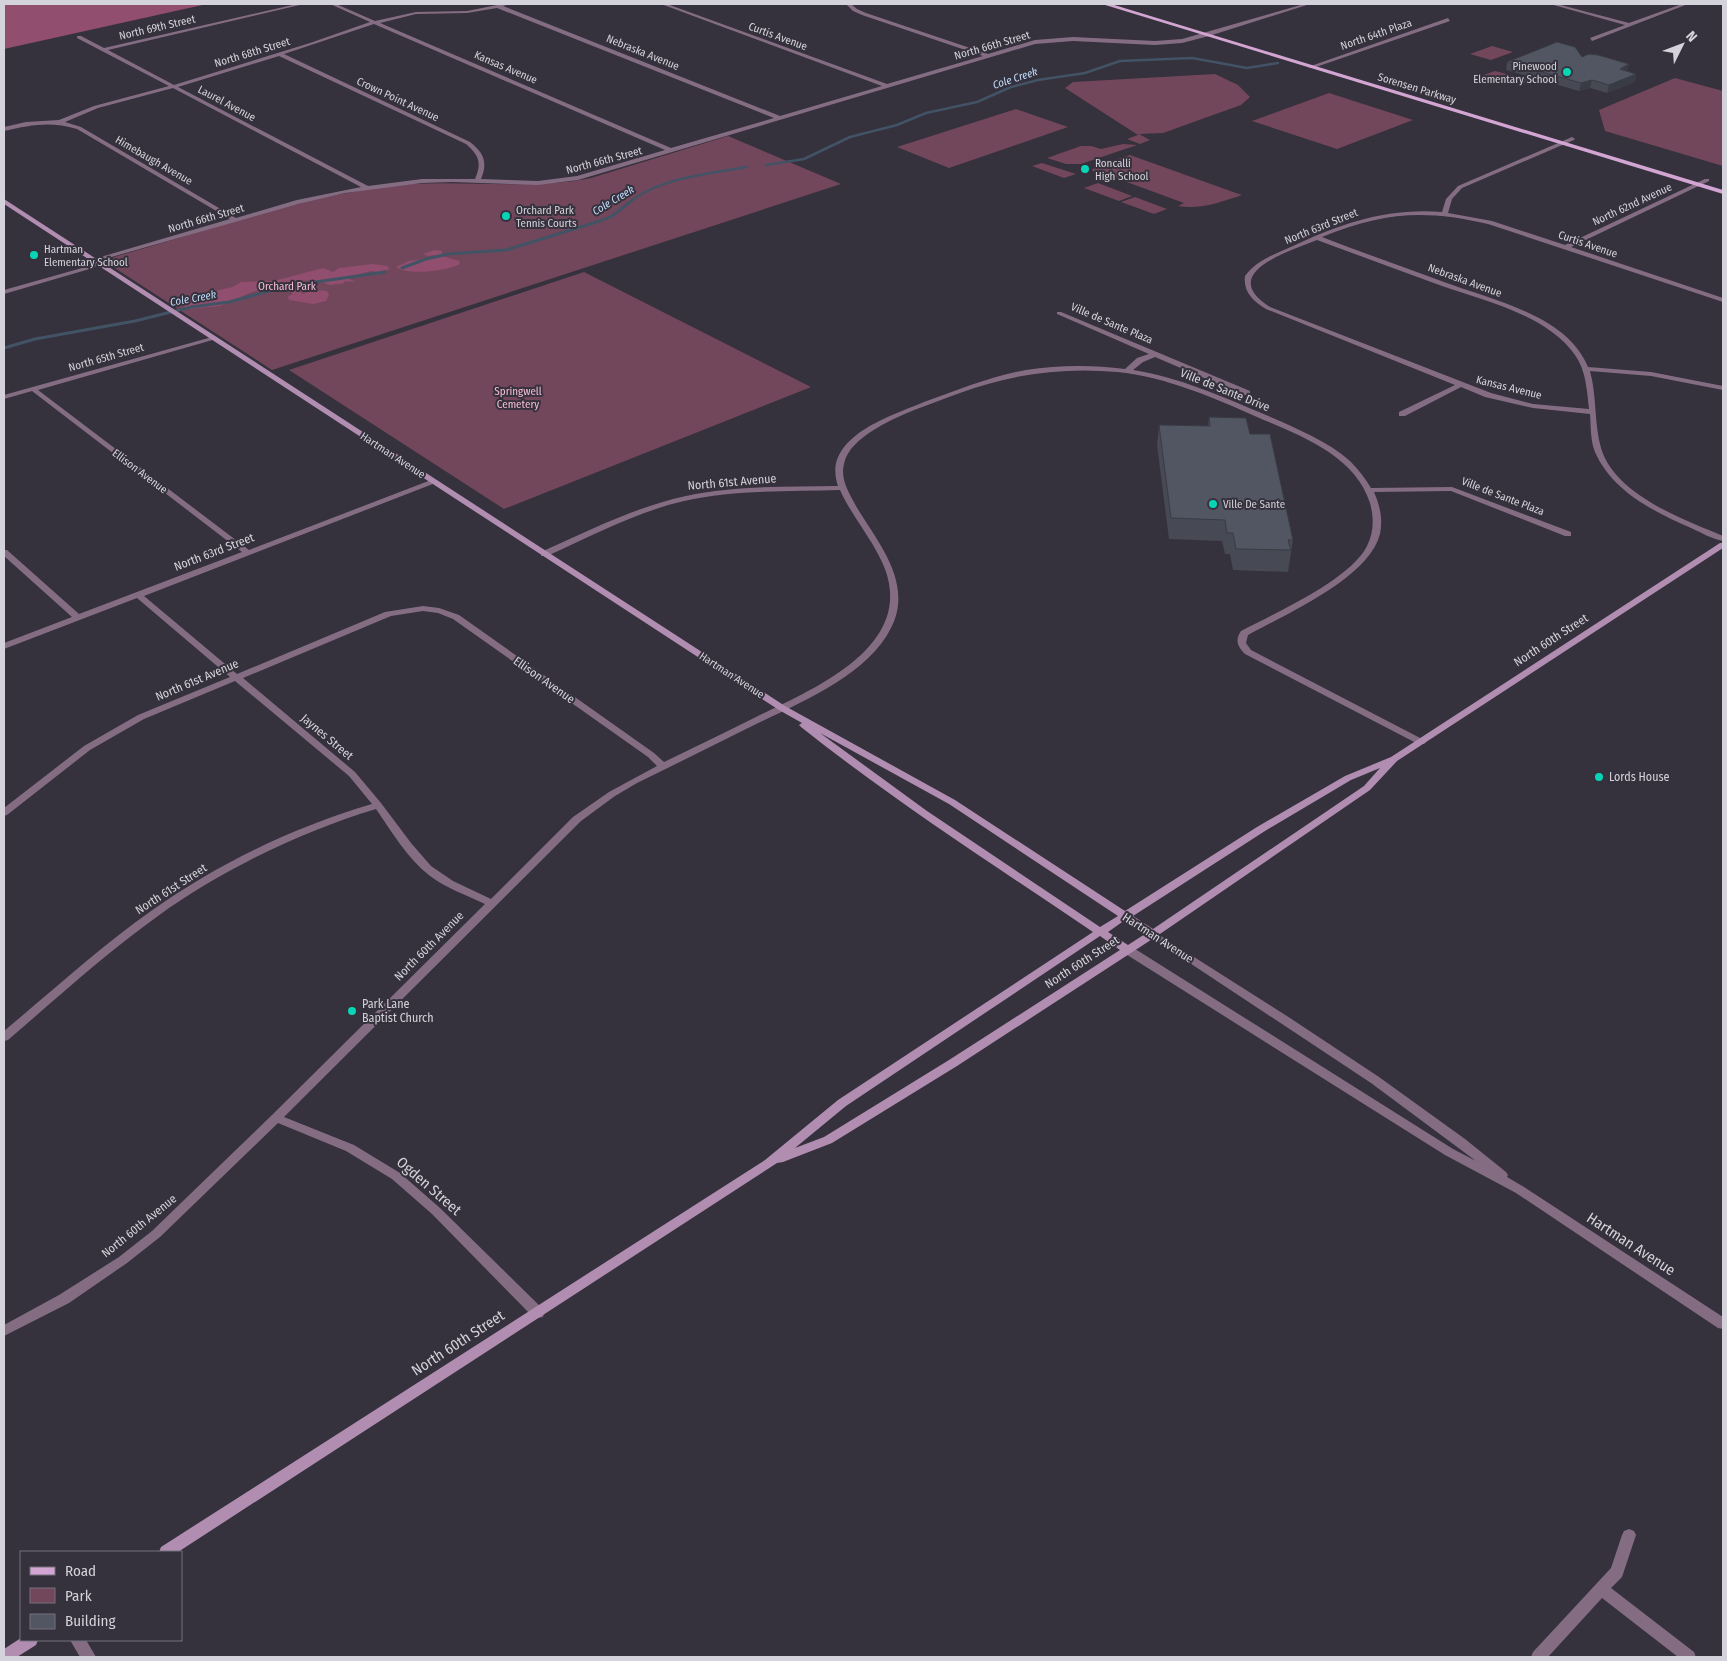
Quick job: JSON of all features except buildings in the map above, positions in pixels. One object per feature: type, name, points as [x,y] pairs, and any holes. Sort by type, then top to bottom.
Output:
[{"type":"main road","name":"Sorensen Parkway","points":[[1105,4],[1723,192]]},
{"type":"main road","name":"Sorensen Parkway","points":[[1126,4],[1723,185]]},
{"type":"main road","name":"Hartman Avenue","points":[[4,201],[782,708],[952,802],[1153,934]]},
{"type":"main road","name":"North 60th Street","points":[[168,1551],[769,1164],[842,1103],[1125,916],[1261,829],[1348,778],[1394,759],[1723,545]]},
{"type":"main road","name":"Hartman Avenue","points":[[782,708],[855,766],[973,848],[1128,950]]},
{"type":"main road","name":"North 60th Street","points":[[769,1164],[828,1140],[953,1063],[1153,934],[1367,788],[1394,759]]},
{"type":"main road","points":[[4,1657],[29,1641]]},
{"type":"street","name":"North 69th Street","points":[[103,50],[302,4]]},
{"type":"street","name":"Kansas Avenue","points":[[332,4],[672,151]]},
{"type":"street","name":"North 68th Street","points":[[4,129],[26,124],[60,122],[96,107],[174,87],[322,41],[374,22],[416,13],[467,12],[508,4]]},
{"type":"street","name":"Curtis Avenue","points":[[663,4],[887,86]]},
{"type":"street","points":[[848,4],[859,12],[988,56]]},
{"type":"street","points":[[1207,35],[1308,4]]},
{"type":"street","points":[[1552,4],[1630,24]]},
{"type":"street","points":[[1592,39],[1686,4]]},
{"type":"street","name":"Nebraska Avenue","points":[[498,6],[779,118]]},
{"type":"street","name":"North 64th Plaza","points":[[1311,67],[1448,20]]},
{"type":"street","name":"North 66th Street","points":[[4,292],[91,267],[106,257],[315,198],[366,188],[422,181],[526,183],[559,181],[590,175],[1035,42],[1089,39],[1155,43],[1182,41],[1207,35]]},
{"type":"street","name":"Laurel Avenue","points":[[79,37],[366,188]]},
{"type":"street","points":[[1371,42],[1379,44]]},
{"type":"street","name":"Crown Point Avenue","points":[[279,54],[468,143],[478,152],[483,160],[482,170],[477,181]]},
{"type":"street","name":"Himebaugh Avenue","points":[[60,122],[79,128],[236,220]]},
{"type":"street","points":[[1445,215],[1444,210],[1450,197],[1460,187],[1572,139]]},
{"type":"street","name":"North 62nd Avenue","points":[[1566,247],[1707,180]]},
{"type":"street","name":"North 63rd Street","points":[[1248,287],[1248,276],[1260,264],[1358,222],[1379,216],[1411,214],[1445,215]]},
{"type":"street","name":"Curtis Avenue","points":[[1445,215],[1490,222],[1723,300]]},
{"type":"street","name":"Nebraska Avenue","points":[[1318,238],[1530,318],[1567,341],[1579,355],[1586,369],[1593,412]]},
{"type":"street","name":"Kansas Avenue","points":[[1248,287],[1257,300],[1277,312],[1460,385],[1517,403],[1593,412]]},
{"type":"street","name":"Ville de Sante Plaza","points":[[1059,313],[1248,393]]},
{"type":"street","name":"North 65th Street","points":[[4,397],[214,338]]},
{"type":"street","name":"Ville de Sante Plaza","points":[[1126,370],[1140,360],[1156,354]]},
{"type":"street","points":[[1586,369],[1651,374],[1723,388]]},
{"type":"street","name":"Ville de Sante Drive","points":[[782,708],[828,684],[860,661],[883,635],[894,610],[895,590],[890,570],[842,488],[839,469],[842,457],[858,437],[884,422],[966,387],[1004,376],[1039,370],[1126,370],[1195,387],[1294,430],[1338,455],[1360,476],[1369,490],[1376,507],[1377,527],[1375,536],[1362,559],[1334,582],[1244,633],[1241,638],[1241,644],[1248,652],[1421,742]]},
{"type":"street","points":[[1402,414],[1460,385]]},
{"type":"street","name":"Ellison Avenue","points":[[33,389],[248,553]]},
{"type":"street","points":[[1593,412],[1599,452],[1606,465],[1618,479],[1661,511],[1723,539]]},
{"type":"street","name":"North 63rd Street","points":[[4,646],[434,482]]},
{"type":"street","name":"North 61st Avenue","points":[[544,554],[636,514],[688,498],[738,492],[842,488]]},
{"type":"street","name":"Ville de Sante Plaza","points":[[1369,490],[1452,489],[1568,534]]},
{"type":"street","points":[[4,552],[78,618]]},
{"type":"street","name":"Jaynes Street","points":[[138,595],[352,774],[427,868],[450,884],[491,904]]},
{"type":"street","name":"Ellison Avenue","points":[[419,608],[436,609],[456,617],[651,755],[663,766]]},
{"type":"street","name":"North 61st Avenue","points":[[4,813],[59,768],[111,732],[141,717],[388,614],[419,608]]},
{"type":"street","name":"North 60th Avenue","points":[[4,1331],[64,1299],[123,1260],[181,1211],[577,819],[612,794],[663,766],[782,708]]},
{"type":"street","name":"North 61st Street","points":[[4,1037],[128,934],[180,896],[223,871],[280,842],[378,805]]},
{"type":"street","name":"Hartman Avenue","points":[[1153,934],[1330,1050],[1460,1141],[1520,1190]]},
{"type":"street","name":"Hartman Avenue","points":[[1128,950],[1441,1147],[1520,1190],[1723,1324]]},
{"type":"street","name":"Ogden Street","points":[[276,1118],[350,1148],[396,1176],[436,1211],[538,1313]]},
{"type":"street","points":[[1538,1657],[1617,1572],[1629,1535]]},
{"type":"street","points":[[1601,1589],[1689,1657]]},
{"type":"street","points":[[78,1641],[88,1657]]},
{"type":"green space","points":[[1492,46],[1513,52],[1491,60],[1470,54]]},
{"type":"green space","points":[[1495,71],[1522,78],[1527,76],[1535,79],[1519,85],[1481,76]]},
{"type":"green space","points":[[1215,74],[1238,85],[1250,97],[1241,105],[1163,133],[1139,134],[1150,140],[1140,144],[1127,139],[1138,135],[1065,88],[1073,82]]},
{"type":"green space","points":[[1675,78],[1723,91],[1723,166],[1605,131],[1599,110]]},
{"type":"green space","points":[[1329,93],[1413,120],[1337,149],[1252,121]]},
{"type":"green space","points":[[1016,109],[1068,127],[949,168],[897,147]]},
{"type":"green space","name":"Orchard Park","points":[[728,136],[841,184],[272,370],[107,263],[114,257],[281,208],[348,193],[408,184],[539,184],[565,182],[591,178]]},
{"type":"green space","points":[[1123,144],[1137,145],[1081,164],[1066,164],[1047,158],[1081,146],[1101,149]]},
{"type":"green space","points":[[1130,155],[1242,195],[1202,206],[1178,206],[1184,203],[1105,174],[1100,176],[1094,174],[1092,170],[1095,167]]},
{"type":"green space","points":[[1042,163],[1076,174],[1064,178],[1032,166]]},
{"type":"green space","points":[[1098,183],[1132,196],[1119,201],[1084,188]]},
{"type":"green space","points":[[1135,197],[1167,209],[1154,214],[1121,202]]},
{"type":"green space","name":"Springwell Cemetery","points":[[584,272],[811,387],[504,509],[289,370]]},
{"type":"shaded area","points":[[4,4],[207,4],[4,49]]},
{"type":"shaded area","points":[[435,250],[442,251],[442,256],[459,261],[460,264],[446,269],[427,272],[401,270],[396,267],[409,261],[436,257],[436,255],[428,256],[423,254]]},
{"type":"shaded area","points":[[373,264],[387,266],[390,269],[378,272],[371,271],[347,278],[356,282],[343,281],[345,283],[330,285],[317,280],[294,281],[252,292],[220,306],[188,309],[183,306],[185,303],[179,303],[183,298],[233,287],[241,282],[274,281],[323,268],[333,272],[339,268]]},
{"type":"shaded area","points":[[303,284],[300,289],[302,294],[314,290],[327,291],[329,295],[326,301],[313,304],[289,300],[288,296],[293,294],[288,290],[288,287]]},
{"type":"waterway","name":"Cole Creek","points":[[766,165],[804,159],[850,137],[897,125],[926,113],[977,102],[1011,87],[1038,80],[1085,73],[1120,61],[1192,58],[1247,68],[1278,63]]},
{"type":"waterway","name":"Cole Creek","points":[[630,202],[655,187],[670,182],[702,174],[747,167]]},
{"type":"waterway","name":"Cole Creek","points":[[402,268],[426,259],[448,254],[506,250],[603,220],[612,216],[631,201]]},
{"type":"waterway","name":"Cole Creek","points":[[4,348],[35,339],[135,321],[191,307],[229,302],[288,286],[385,272]]},
{"type":"place","name":"Pinewood Elementary School","points":[[1567,72]]},
{"type":"place","name":"Roncalli High School","points":[[1085,169]]},
{"type":"place","name":"Orchard Park Tennis Courts","points":[[506,216]]},
{"type":"place","name":"Hartman Elementary School","points":[[34,255]]},
{"type":"place","name":"Ville De Sante","points":[[1213,504]]},
{"type":"place","name":"Lords House","points":[[1599,777]]},
{"type":"place","name":"Park Lane Baptist Church","points":[[352,1011]]}]
